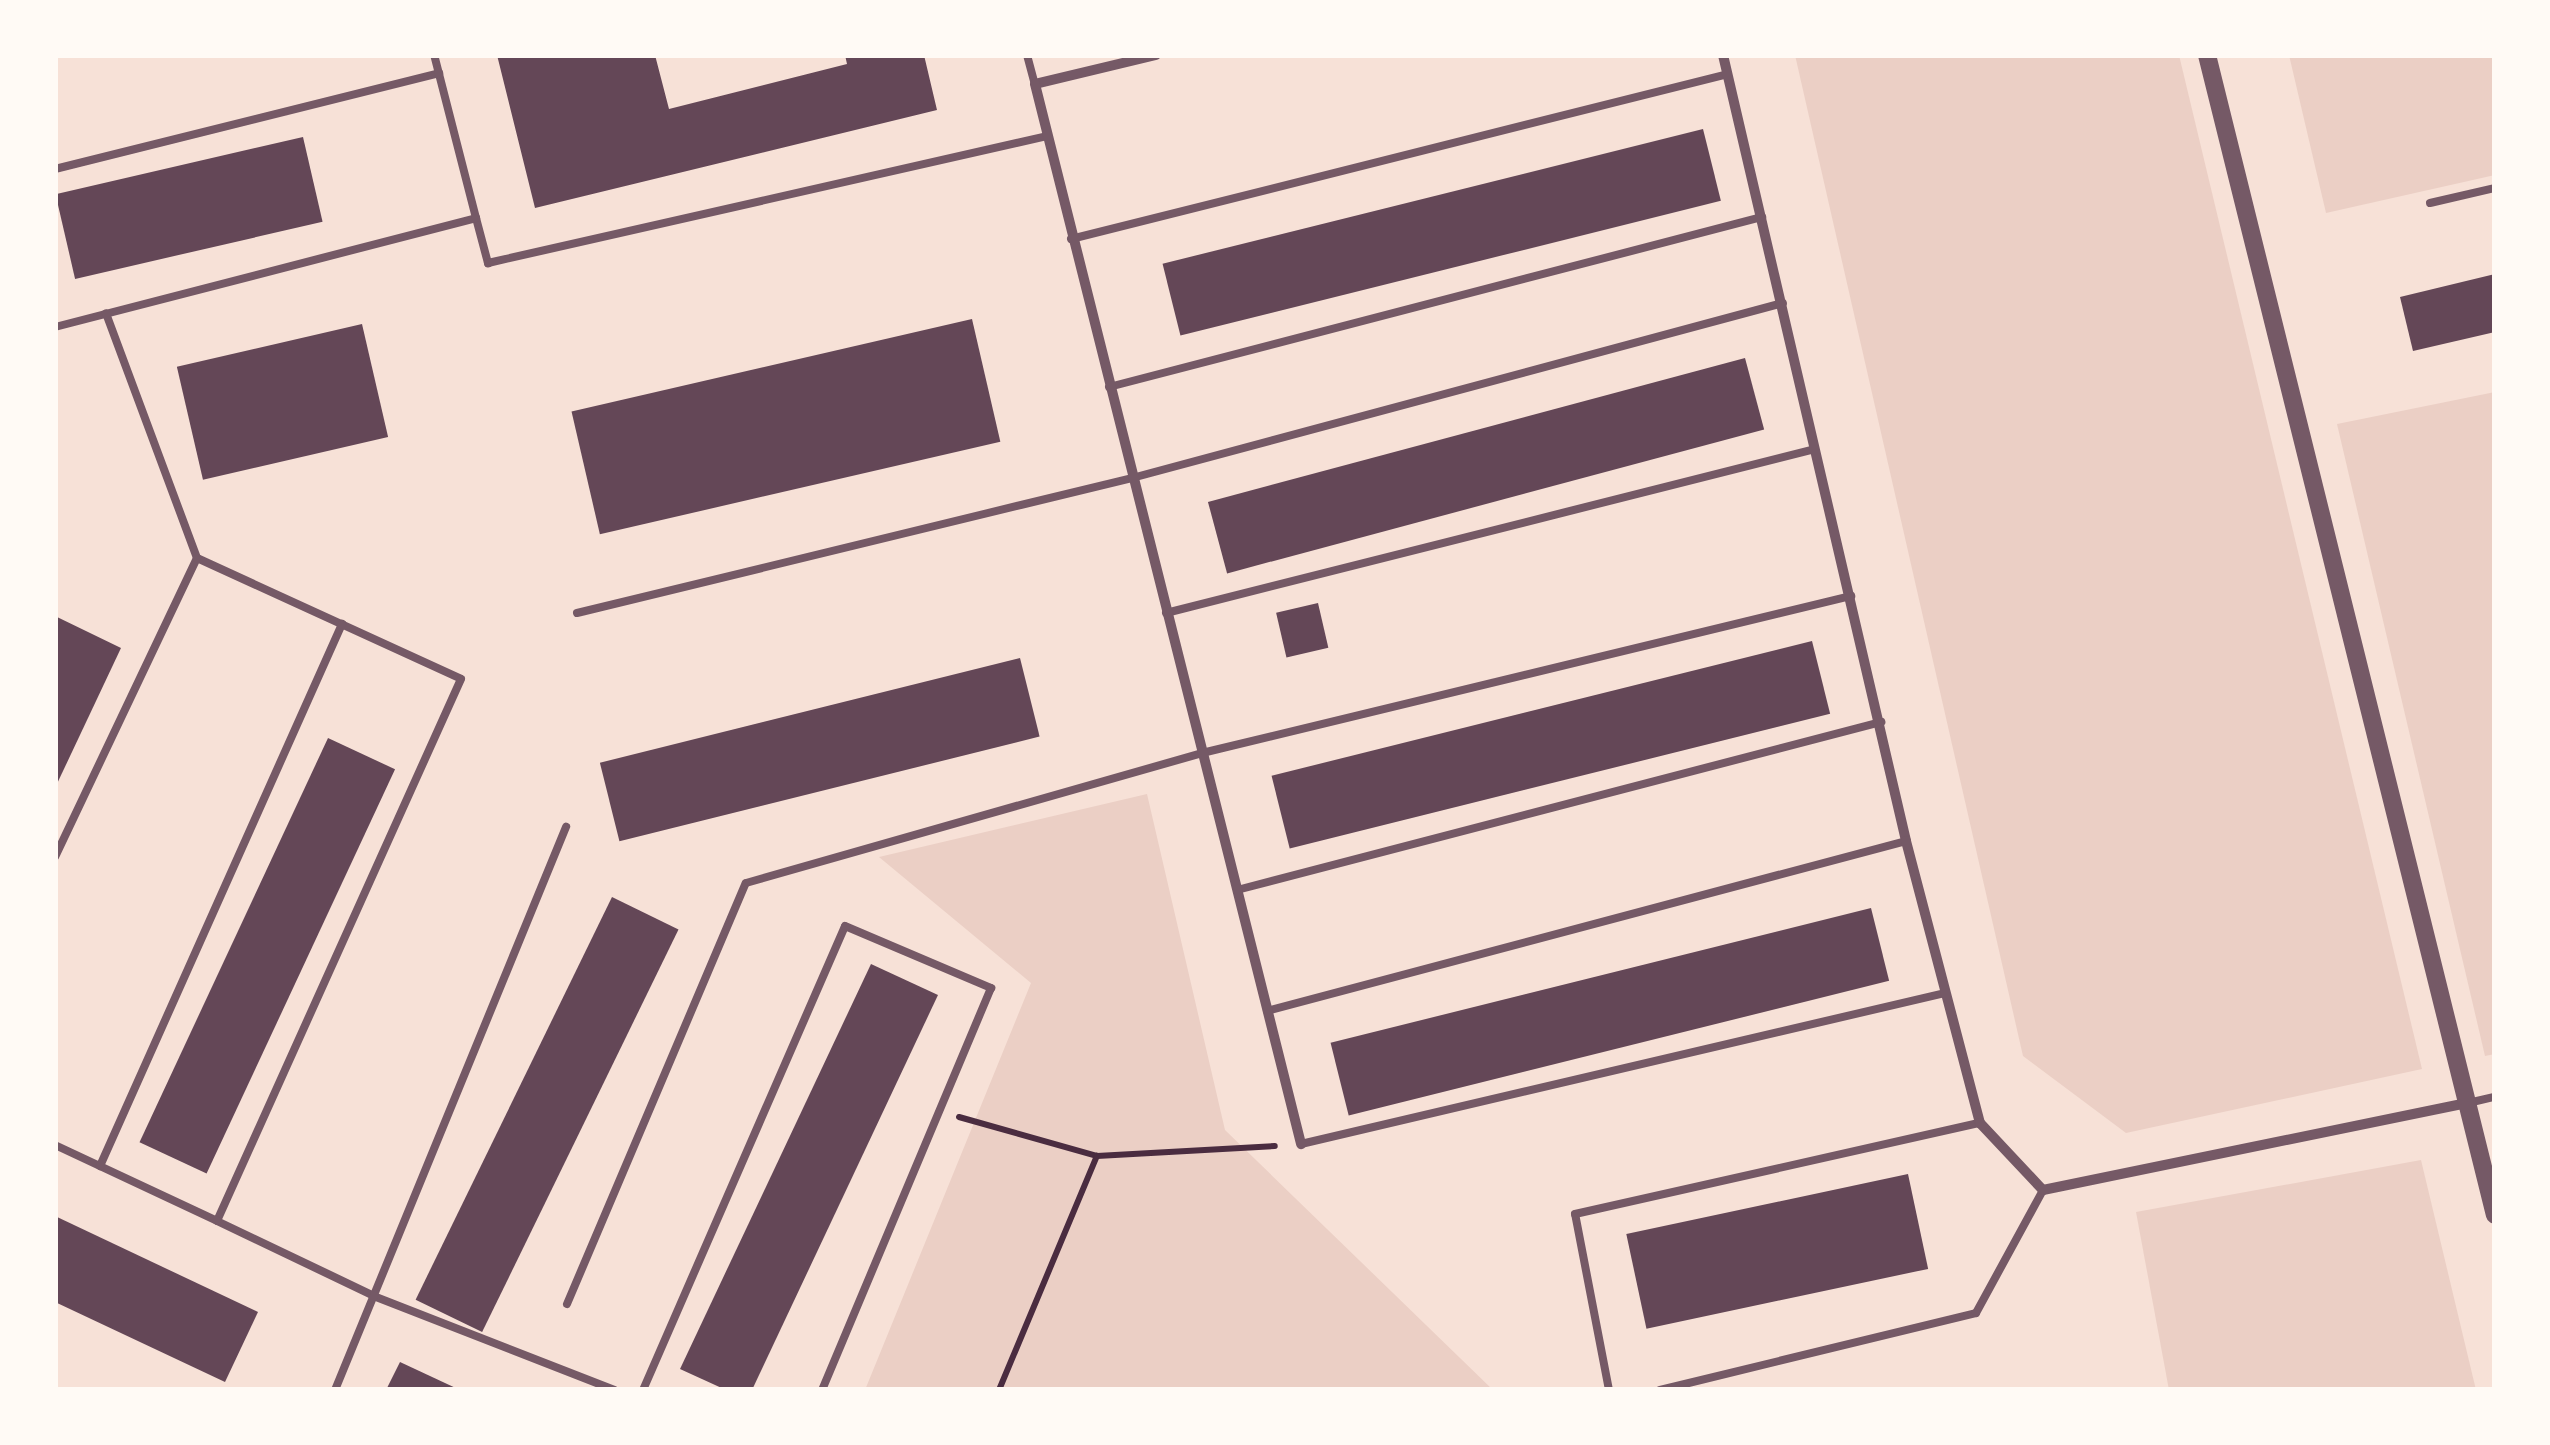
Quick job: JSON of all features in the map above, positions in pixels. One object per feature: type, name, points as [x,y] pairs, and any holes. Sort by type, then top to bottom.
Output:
[{"type":"street","points":[[1156,55],[1035,84],[1301,1144]]},
{"type":"street","points":[[1723,55],[1882,722],[1906,841],[1980,1123],[2043,1190],[2468,1103]]},
{"type":"street","points":[[2207,55],[2495,1215]]},
{"type":"lane","points":[[434,55],[488,262],[1047,136]]},
{"type":"lane","points":[[1027,55],[1035,84]]},
{"type":"lane","points":[[55,168],[439,73]]},
{"type":"lane","points":[[1071,239],[1728,74]]},
{"type":"lane","points":[[2430,203],[2495,188]]},
{"type":"lane","points":[[1108,387],[1763,217]]},
{"type":"lane","points":[[55,327],[476,218]]},
{"type":"lane","points":[[577,613],[1132,478],[1783,303]]},
{"type":"lane","points":[[106,313],[197,558],[461,678],[217,1221]]},
{"type":"lane","points":[[1166,613],[1815,449]]},
{"type":"lane","points":[[55,858],[197,558]]},
{"type":"lane","points":[[567,1304],[746,883],[1202,753],[1851,596]]},
{"type":"lane","points":[[100,1166],[342,624]]},
{"type":"lane","points":[[1237,890],[1882,722]]},
{"type":"lane","points":[[335,1390],[566,828]]},
{"type":"lane","points":[[1267,1010],[1906,841]]},
{"type":"lane","points":[[643,1390],[846,926],[992,988],[822,1390]]},
{"type":"lane","points":[[1301,1144],[1945,993]]},
{"type":"lane","points":[[2468,1103],[2495,1097]]},
{"type":"lane","points":[[1610,1390],[1575,1214],[1980,1123]]},
{"type":"lane","points":[[55,1145],[376,1297],[614,1390]]},
{"type":"lane","points":[[1660,1390],[1976,1313],[2043,1190]]},
{"type":"path","points":[[939,1112],[1097,1156],[1301,1144]]},
{"type":"path","points":[[999,1390],[1097,1156]]},
{"type":"shaded area","points":[[1795,55],[2179,55],[2422,1069],[2126,1133],[2023,1056]]},
{"type":"shaded area","points":[[2289,55],[2495,55],[2495,175],[2326,213]]},
{"type":"shaded area","points":[[2495,392],[2495,1054],[2485,1056],[2337,424]]},
{"type":"shaded area","points":[[1147,794],[1225,1130],[1493,1390],[865,1390],[1031,983],[879,857]]},
{"type":"shaded area","points":[[2421,1160],[2476,1390],[2169,1390],[2136,1212]]},
{"type":"building","points":[[497,55],[655,55],[669,109],[847,64],[845,55],[924,55],[937,110],[535,208]]},
{"type":"building","points":[[1703,129],[1721,201],[1180,336],[1163,264]]},
{"type":"building","points":[[303,137],[323,222],[75,279],[56,194]]},
{"type":"building","points":[[2495,274],[2495,332],[2413,351],[2400,297]]},
{"type":"building","points":[[972,319],[1000,442],[600,534],[572,411]]},
{"type":"building","points":[[362,324],[388,437],[203,480],[177,367]]},
{"type":"building","points":[[1745,358],[1764,429],[1227,573],[1208,502]]},
{"type":"building","points":[[1318,603],[1328,648],[1286,657],[1276,613]]},
{"type":"building","points":[[55,616],[121,648],[55,788]]},
{"type":"building","points":[[1812,641],[1830,714],[1290,849],[1272,776]]},
{"type":"building","points":[[1020,658],[1040,737],[619,841],[600,763]]},
{"type":"building","points":[[328,738],[395,769],[207,1173],[140,1142]]},
{"type":"building","points":[[612,897],[679,929],[482,1332],[416,1300]]},
{"type":"building","points":[[1871,908],[1889,981],[1349,1116],[1331,1043]]},
{"type":"building","points":[[871,964],[938,995],[752,1390],[726,1390],[680,1369]]},
{"type":"building","points":[[1908,1174],[1928,1269],[1646,1329],[1626,1234]]},
{"type":"building","points":[[55,1216],[258,1312],[225,1382],[55,1302]]},
{"type":"building","points":[[400,1362],[460,1390],[386,1390]]}]
